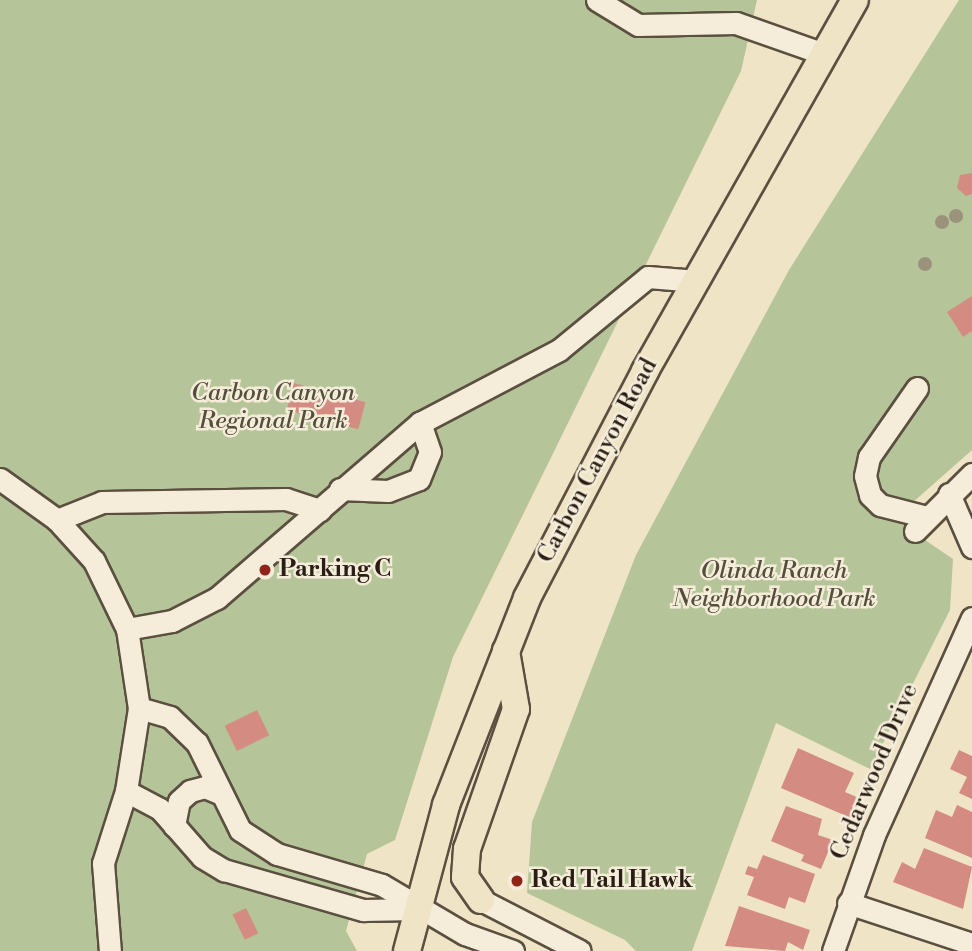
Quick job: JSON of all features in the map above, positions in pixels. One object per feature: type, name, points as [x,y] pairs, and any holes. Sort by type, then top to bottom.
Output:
[{"type":"main road","name":"Carbon Canyon Road","points":[[407,951],[416,909],[446,805],[506,650],[575,499],[855,0]]},
{"type":"main road","points":[[481,900],[465,877],[467,849],[516,709],[506,650]]},
{"type":"street","points":[[597,0],[638,25],[736,23],[824,54]]},
{"type":"street","points":[[127,629],[172,621],[217,598],[320,510],[340,488],[420,422],[559,350],[648,277],[697,281]]},
{"type":"street","points":[[917,387],[869,457],[865,476],[870,495],[880,505],[921,524],[972,474]]},
{"type":"street","points":[[340,488],[388,491],[419,478],[430,453],[420,422]]},
{"type":"street","points":[[0,479],[57,520],[94,561],[127,629],[139,708],[126,791],[103,863],[110,951]]},
{"type":"street","points":[[949,494],[972,547]]},
{"type":"street","points":[[57,520],[102,502],[274,499],[320,510]]},
{"type":"street","name":"Cedarwood Drive","points":[[833,951],[848,903],[972,618]]},
{"type":"street","points":[[139,708],[170,717],[197,743],[219,793],[240,830],[277,854],[382,885],[416,909],[513,951]]},
{"type":"street","points":[[174,826],[178,801],[190,791],[205,787],[219,793]]},
{"type":"street","points":[[126,791],[160,809],[202,857],[225,870],[363,910],[416,909]]},
{"type":"street","points":[[481,900],[580,951]]},
{"type":"street","points":[[848,903],[972,944]]},
{"type":"green space","name":"Carbon Canyon Regional Park","points":[[0,0],[757,0],[741,71],[453,657],[395,840],[367,854],[346,931],[357,951],[0,951]]},
{"type":"green space","name":"Olinda Ranch Neighborhood Park","points":[[959,0],[972,0],[972,450],[894,519],[953,559],[950,610],[870,769],[776,723],[692,951],[636,951],[625,940],[527,893],[532,822],[636,555],[789,270]]},
{"type":"building","points":[[972,173],[972,194],[966,196],[957,188],[960,175]]},
{"type":"building","points":[[972,296],[972,331],[963,337],[947,312]]},
{"type":"building","points":[[294,383],[365,402],[358,429],[287,410]]},
{"type":"building","points":[[257,710],[269,735],[237,751],[225,726]]},
{"type":"building","points":[[798,748],[854,773],[845,792],[859,798],[851,818],[781,788]]},
{"type":"building","points":[[959,750],[972,756],[972,799],[959,793],[967,777],[950,769]]},
{"type":"building","points":[[957,805],[972,812],[972,858],[925,838],[936,810],[952,817]]},
{"type":"building","points":[[786,806],[822,819],[818,835],[833,840],[821,869],[801,861],[804,855],[771,841]]},
{"type":"building","points":[[924,848],[972,867],[963,909],[893,882],[902,862],[915,869]]},
{"type":"building","points":[[763,855],[815,874],[805,903],[789,897],[785,909],[747,895],[754,877],[745,874],[748,866],[757,869]]},
{"type":"building","points":[[739,906],[810,930],[803,950],[788,942],[785,951],[725,946]]},
{"type":"building","points":[[246,908],[258,933],[245,940],[233,915]]},
{"type":"place","name":"Parking C","points":[[265,570]]},
{"type":"place","name":"Red Tail Hawk","points":[[517,881]]}]
